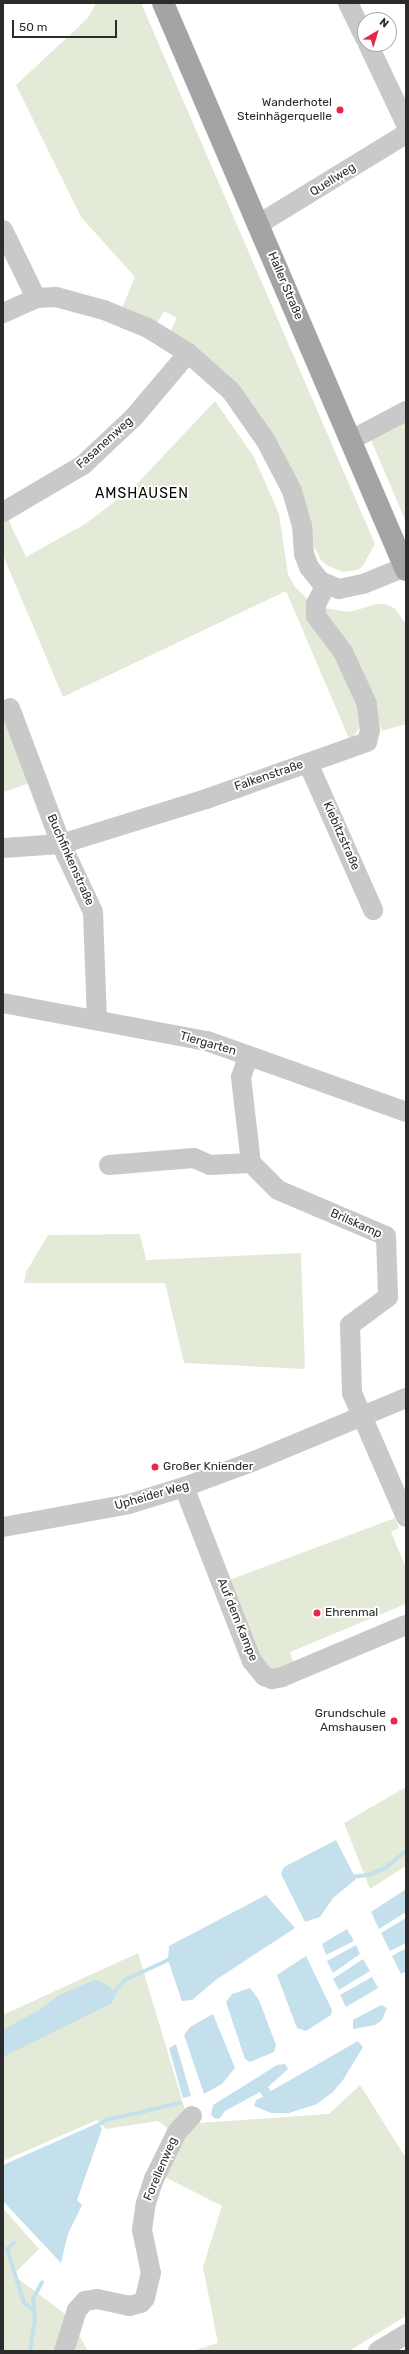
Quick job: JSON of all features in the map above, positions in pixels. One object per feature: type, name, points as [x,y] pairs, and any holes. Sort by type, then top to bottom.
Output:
[{"type":"main road","name":"Haller Straße","points":[[163,3],[259,224],[405,568]]},
{"type":"street","points":[[348,3],[357,22]]},
{"type":"street","points":[[372,52],[406,124]]},
{"type":"street","name":"Quellweg","points":[[259,224],[406,134]]},
{"type":"street","points":[[3,230],[36,298]]},
{"type":"street","points":[[3,313],[36,298],[56,296],[104,310],[148,328],[188,353],[231,391],[266,441],[292,491],[302,525],[304,554],[309,567],[326,585],[339,589],[357,585],[405,568]]},
{"type":"street","name":"Fasanenweg","points":[[3,512],[83,465],[134,417],[188,353]]},
{"type":"street","points":[[351,440],[406,411]]},
{"type":"street","name":"Falkenstraße","points":[[3,848],[61,844],[206,798],[367,742],[370,730],[367,704],[343,652],[316,616],[316,604],[326,585]]},
{"type":"street","name":"Buchfinkenstraße","points":[[10,708],[61,844],[93,912],[97,1019]]},
{"type":"street","name":"Kiebitzstraße","points":[[308,762],[373,910]]},
{"type":"street","name":"Tiergarten","points":[[3,1003],[97,1019],[207,1041],[406,1112]]},
{"type":"street","points":[[110,1165],[194,1158],[210,1165],[251,1163],[241,1077],[248,1056]]},
{"type":"street","name":"Brilskamp","points":[[251,1163],[278,1190],[386,1236],[388,1297],[350,1325],[352,1393],[362,1417]]},
{"type":"street","name":"Upheider Weg","points":[[3,1527],[123,1505],[184,1487],[362,1417],[406,1398]]},
{"type":"street","points":[[362,1417],[406,1517]]},
{"type":"street","name":"Auf dem Kampe","points":[[184,1487],[252,1661],[264,1676],[272,1679],[282,1677],[406,1625]]},
{"type":"street","name":"Forellenweg","points":[[64,2351],[77,2310],[86,2301],[98,2299],[129,2306],[141,2303],[145,2298],[151,2273],[142,2230],[146,2203],[154,2179],[177,2132],[192,2116]]},
{"type":"street","points":[[378,2351],[406,2334]]},
{"type":"green space","points":[[96,3],[141,3],[375,544],[362,567],[357,570],[343,572],[328,566],[321,560],[314,547],[310,518],[278,445],[170,332],[177,318],[164,311],[157,324],[122,308],[135,277],[81,217],[16,85],[88,18]]},
{"type":"green space","points":[[215,401],[254,457],[279,514],[288,574],[295,587],[310,601],[358,701],[361,726],[350,741],[286,591],[63,697],[3,555],[3,519],[7,517],[26,557],[85,524],[133,488]]},
{"type":"green space","points":[[406,420],[406,522],[371,440]]},
{"type":"green space","points":[[377,604],[386,604],[395,609],[406,624],[406,724],[382,731],[367,684],[323,608],[350,612]]},
{"type":"green space","points":[[3,707],[33,782],[3,792]]},
{"type":"green space","points":[[140,1234],[146,1260],[301,1253],[305,1369],[184,1363],[165,1283],[24,1283],[26,1272],[48,1235]]},
{"type":"green space","points":[[395,1518],[399,1528],[391,1532],[406,1568],[406,1604],[290,1652],[294,1665],[273,1670],[261,1664],[229,1580]]},
{"type":"green space","points":[[406,1787],[406,1866],[370,1889],[344,1823]]},
{"type":"green space","points":[[138,1953],[186,2113],[199,2123],[329,2114],[360,2085],[406,2158],[406,2316],[349,2351],[192,2351],[218,2343],[203,2267],[222,2206],[161,2175],[179,2137],[158,2121],[106,2129],[97,2120],[3,2161],[3,2015]]},
{"type":"green space","points":[[3,2208],[39,2249],[13,2275],[68,2316],[88,2351],[3,2351]]},
{"type":"water","points":[[336,1840],[356,1879],[333,1898],[320,1917],[305,1922],[281,1874],[284,1867]]},
{"type":"water","points":[[406,1889],[406,1912],[379,1929],[371,1912]]},
{"type":"water","points":[[266,1895],[295,1928],[217,1979],[192,2000],[182,2001],[168,1960],[169,1946]]},
{"type":"water","points":[[406,1918],[406,1943],[390,1951],[381,1933]]},
{"type":"water","points":[[347,1929],[354,1941],[326,1955],[322,1944]]},
{"type":"water","points":[[356,1945],[360,1954],[333,1973],[327,1961]]},
{"type":"water","points":[[406,1948],[406,1971],[401,1974],[392,1956]]},
{"type":"water","points":[[306,1956],[332,2010],[331,2015],[306,2031],[297,2028],[277,1975]]},
{"type":"water","points":[[363,1959],[370,1971],[339,1990],[333,1979]]},
{"type":"water","points":[[372,1977],[378,1988],[346,2007],[340,1995]]},
{"type":"water","points":[[94,1980],[101,1981],[115,1991],[116,1995],[112,2003],[3,2057],[3,2030],[44,2007],[57,1996]]},
{"type":"water","points":[[250,1988],[259,2000],[276,2045],[274,2052],[250,2062],[245,2059],[226,2002],[232,1994]]},
{"type":"water","points":[[381,2005],[387,2008],[382,2020],[375,2025],[353,2029],[353,2020]]},
{"type":"water","points":[[213,2014],[235,2068],[222,2084],[204,2094],[184,2035],[190,2027]]},
{"type":"water","points":[[358,2041],[363,2047],[343,2080],[333,2092],[317,2104],[289,2113],[271,2113],[254,2106],[256,2100],[263,2097],[260,2092],[225,2111],[220,2118],[216,2119],[211,2115],[213,2105],[277,2065],[285,2064],[288,2069],[268,2087],[271,2091]]},
{"type":"water","points":[[176,2044],[191,2096],[183,2098],[169,2048]]},
{"type":"water","points":[[98,2123],[102,2129],[77,2200],[82,2205],[68,2234],[61,2263],[3,2201],[3,2165]]},
{"type":"waterway","points":[[350,1877],[369,1875],[385,1868],[406,1851]]},
{"type":"waterway","points":[[115,1991],[125,1980],[168,1960],[173,1961]]},
{"type":"waterway","points":[[95,2127],[106,2120],[180,2103]]},
{"type":"waterway","points":[[14,2243],[7,2249],[24,2303],[34,2310]]},
{"type":"waterway","points":[[30,2351],[35,2320],[33,2299],[42,2282]]},
{"type":"place","name":"Wanderhotel Steinhägerquelle","points":[[340,110]]},
{"type":"place","name":"Großer Kniender","points":[[155,1467]]},
{"type":"place","name":"Ehrenmal","points":[[317,1613]]},
{"type":"place","name":"Grundschule Amshausen","points":[[394,1721]]},
{"type":"district","name":"AMSHAUSEN","points":[[142,494]]}]
